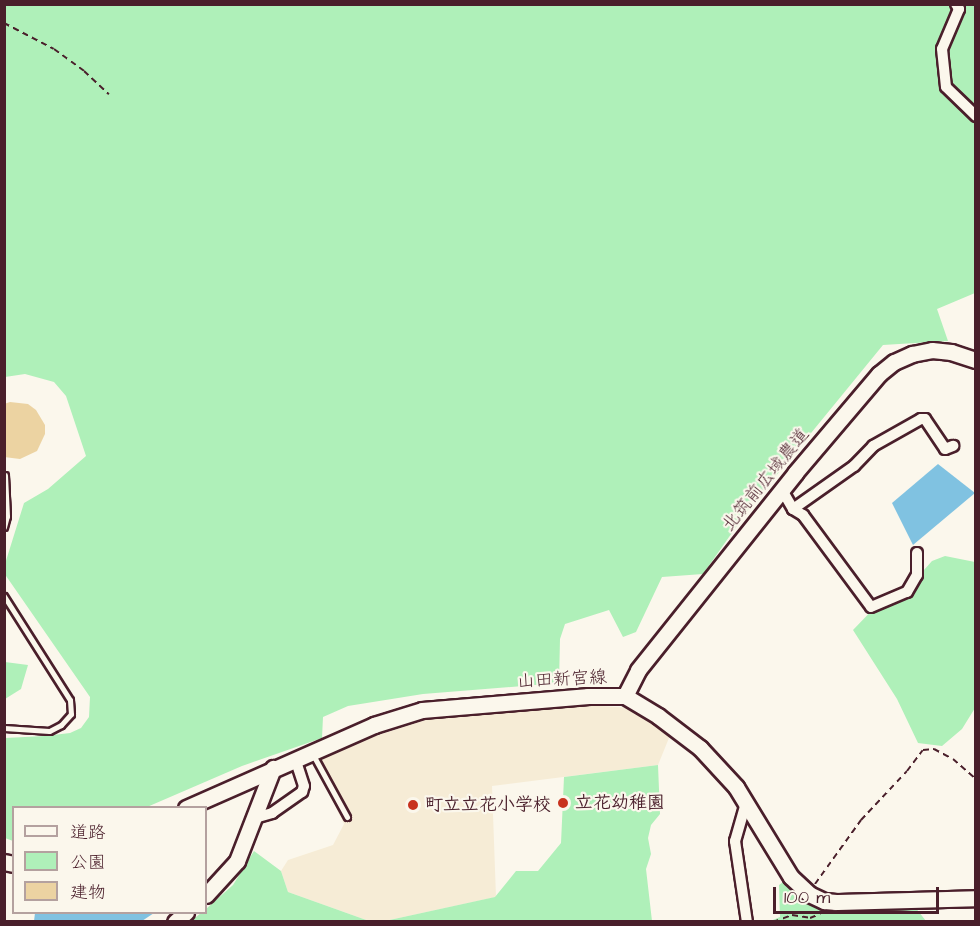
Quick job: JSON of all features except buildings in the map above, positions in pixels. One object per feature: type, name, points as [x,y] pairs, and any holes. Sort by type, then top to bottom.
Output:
[{"type":"main road","name":"北筑前広域農道","points":[[625,696],[638,670],[782,490],[859,398],[894,362],[912,354],[932,350],[951,352],[975,360]]},
{"type":"main road","name":"山田新宮線","points":[[188,806],[374,725],[422,710],[588,696],[625,696],[658,716],[700,748],[736,787],[791,877],[809,894],[824,901],[975,898]]},
{"type":"main road","points":[[207,894],[237,861],[273,768]]},
{"type":"street","points":[[956,4],[959,9],[942,49],[946,87],[975,116]]},
{"type":"street","points":[[794,509],[847,472],[869,454],[873,446],[921,419],[925,419],[945,449],[953,446]]},
{"type":"street","points":[[782,490],[794,509],[803,515],[871,607],[908,592],[917,575],[917,554]]},
{"type":"street","points":[[255,818],[272,813],[302,792],[304,786],[295,759]]},
{"type":"street","points":[[746,803],[735,841],[747,921]]},
{"type":"lane","points":[[4,526],[7,516],[5,475]]},
{"type":"lane","points":[[4,596],[70,700],[71,714],[61,725],[49,731],[4,728]]},
{"type":"lane","points":[[312,752],[347,817]]},
{"type":"path","points":[[4,23],[54,49],[84,71],[109,94]]},
{"type":"path","points":[[809,894],[861,820],[907,771],[923,750],[934,749],[953,759],[975,779]]},
{"type":"path","points":[[773,921],[792,915],[810,918],[823,912],[824,901]]},
{"type":"shaded area","name":"町立立花小学校","points":[[583,705],[631,708],[671,733],[658,765],[492,786],[496,897],[385,921],[369,921],[288,892],[281,871],[288,860],[333,845],[344,824],[311,757],[428,719]]},
{"type":"green space","points":[[5,5],[975,5],[975,293],[937,309],[948,341],[883,345],[748,510],[703,574],[662,577],[636,632],[623,637],[609,610],[565,624],[560,639],[559,683],[423,694],[348,706],[323,717],[322,738],[242,766],[149,806],[12,806],[12,841],[5,838],[5,738],[70,733],[81,728],[89,717],[90,697],[4,573],[24,503],[48,489],[86,456],[66,396],[54,382],[25,374],[5,377]]},
{"type":"green space","points":[[945,556],[975,562],[975,708],[962,729],[942,746],[918,743],[897,699],[853,630],[879,603],[907,589],[932,561]]},
{"type":"green space","points":[[5,662],[28,665],[21,689],[5,699]]},
{"type":"green space","points":[[658,765],[660,814],[651,825],[648,838],[651,854],[646,869],[652,921],[385,921],[495,897],[516,871],[538,871],[561,843],[564,777]]},
{"type":"green space","points":[[254,851],[281,871],[288,892],[369,921],[191,921],[200,914],[207,914],[207,908],[233,885]]},
{"type":"green space","points":[[786,880],[809,904],[839,911],[915,907],[926,921],[768,922],[780,917],[779,885]]},
{"type":"water","points":[[938,464],[975,493],[913,545],[892,503]]},
{"type":"water","points":[[35,914],[152,914],[142,921],[34,921]]},
{"type":"place","name":"立花幼稚園","points":[[563,803]]},
{"type":"place","name":"町立立花小学校","points":[[413,805]]}]
